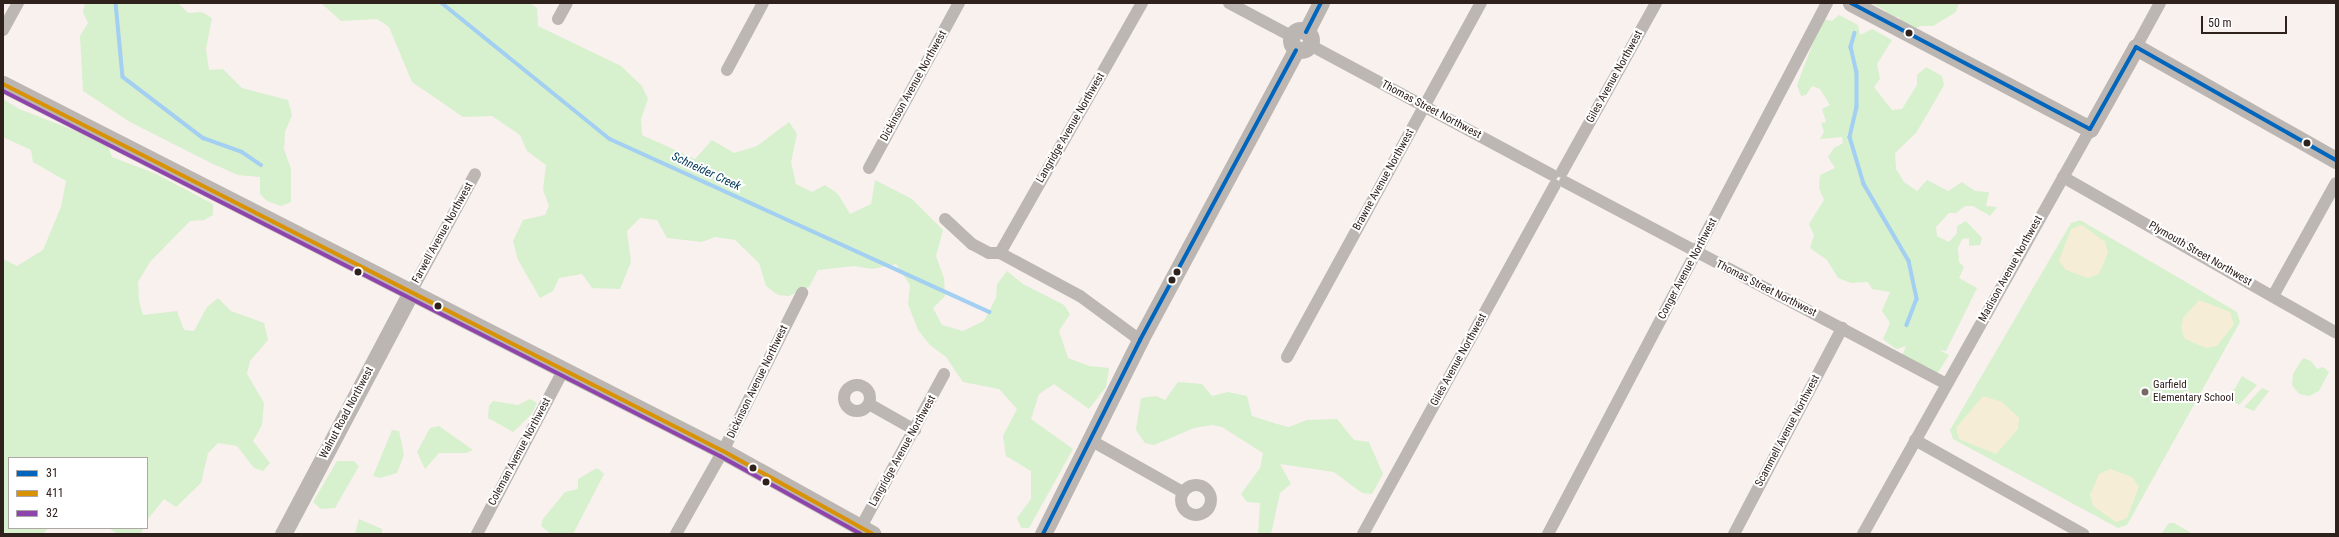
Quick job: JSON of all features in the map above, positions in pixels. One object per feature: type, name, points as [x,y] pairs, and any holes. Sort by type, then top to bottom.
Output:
[{"type":"street","points":[[3,30],[18,3]]},
{"type":"street","points":[[558,19],[567,3]]},
{"type":"street","points":[[727,70],[763,3]]},
{"type":"street","name":"Dickinson Avenue Northwest","points":[[869,168],[959,3]]},
{"type":"street","name":"Langridge Avenue Northwest","points":[[1000,254],[1142,3]]},
{"type":"street","name":"Thomas Street Northwest","points":[[1229,3],[1946,384]]},
{"type":"street","points":[[1043,534],[1092,441],[1140,340],[1321,3]]},
{"type":"street","name":"Brawne Avenue Northwest","points":[[1287,357],[1481,3]]},
{"type":"street","name":"Giles Avenue Northwest","points":[[1363,534],[1656,3]]},
{"type":"street","name":"Conger Avenue Northwest","points":[[1548,534],[1827,3]]},
{"type":"street","points":[[1851,3],[2090,129]]},
{"type":"street","name":"Madison Avenue Northwest","points":[[1863,534],[2160,3]]},
{"type":"street","points":[[2136,47],[2336,160]]},
{"type":"street","points":[[3,84],[723,451],[867,531]]},
{"type":"street","name":"Farwell Avenue Northwest","points":[[411,292],[475,174]]},
{"type":"street","name":"Plymouth Street Northwest","points":[[2063,177],[2336,333]]},
{"type":"street","points":[[2273,296],[2336,183]]},
{"type":"street","points":[[946,219],[972,244],[989,253],[1000,254],[1080,296],[1140,340]]},
{"type":"street","name":"Walnut Road Northwest","points":[[283,534],[411,292]]},
{"type":"street","name":"Dickinson Avenue Northwest","points":[[676,534],[723,451],[802,293]]},
{"type":"street","name":"Scammell Avenue Northwest","points":[[1734,534],[1842,328]]},
{"type":"street","name":"Coleman Avenue Northwest","points":[[477,534],[564,369]]},
{"type":"street","name":"Langridge Avenue Northwest","points":[[867,531],[914,430],[944,374]]},
{"type":"street","points":[[869,404],[914,430]]},
{"type":"street","points":[[1915,440],[2083,534]]},
{"type":"street","points":[[1092,441],[1183,492]]},
{"type":"green space","points":[[85,3],[178,3],[188,13],[202,12],[212,18],[206,49],[209,70],[223,69],[242,88],[288,100],[292,115],[285,132],[284,149],[291,169],[291,202],[281,206],[267,201],[260,194],[260,177],[238,175],[213,164],[130,122],[83,91],[80,36],[88,23],[83,12]]},
{"type":"green space","points":[[321,3],[530,3],[537,8],[538,26],[621,66],[642,86],[648,99],[641,119],[642,135],[695,159],[712,140],[734,153],[757,146],[789,122],[797,134],[791,162],[796,184],[812,192],[825,185],[838,194],[850,214],[871,204],[875,180],[912,199],[943,230],[936,256],[944,278],[945,296],[933,308],[942,325],[963,331],[984,321],[996,298],[997,284],[1007,271],[1023,284],[1064,305],[1070,314],[1059,331],[1068,358],[1089,366],[1109,368],[1106,387],[1089,409],[1054,384],[1039,394],[1031,419],[1073,449],[1029,528],[1021,528],[1017,518],[1031,499],[1031,471],[1006,456],[1003,436],[1017,409],[999,389],[963,382],[946,357],[930,345],[918,330],[908,304],[910,285],[896,264],[872,269],[854,266],[818,270],[809,287],[789,296],[778,295],[766,286],[759,263],[735,240],[715,237],[702,242],[667,238],[657,220],[640,218],[627,231],[631,262],[620,289],[592,288],[582,274],[559,278],[553,291],[540,298],[518,260],[513,241],[523,220],[545,215],[549,206],[543,190],[546,165],[527,151],[520,135],[492,116],[463,117],[412,82],[389,27],[377,19],[341,21]]},
{"type":"green space","points":[[1871,3],[1959,3],[1956,12],[1933,26],[1921,26],[1903,32],[1899,17],[1887,16],[1886,11]]},
{"type":"green space","points":[[1839,15],[1858,25],[1860,35],[1872,29],[1892,40],[1877,64],[1880,79],[1874,87],[1892,110],[1902,109],[1917,85],[1917,75],[1926,67],[1942,76],[1944,85],[1916,133],[1895,153],[1896,169],[1904,182],[1917,191],[1927,180],[1948,191],[1962,182],[1975,191],[1989,192],[1986,206],[1997,207],[1990,216],[1973,206],[1965,206],[1956,213],[1949,213],[1936,227],[1937,236],[1949,242],[1957,233],[1957,226],[1966,221],[1982,238],[1980,245],[1969,246],[1969,238],[1962,239],[1958,248],[1959,262],[1964,267],[1959,278],[1977,288],[1946,351],[1939,350],[1949,355],[1937,374],[1902,356],[1906,346],[1896,349],[1883,339],[1890,323],[1882,311],[1890,292],[1872,289],[1868,282],[1851,283],[1838,278],[1827,260],[1810,248],[1814,235],[1809,224],[1824,200],[1819,188],[1820,175],[1835,168],[1828,157],[1834,148],[1843,143],[1842,137],[1820,139],[1824,132],[1821,123],[1826,122],[1822,109],[1830,105],[1820,89],[1812,86],[1806,95],[1801,96],[1797,85],[1822,19],[1832,21]]},
{"type":"green space","points":[[3,99],[19,109],[107,143],[112,157],[156,174],[213,204],[213,215],[204,220],[190,221],[150,262],[138,282],[139,301],[143,315],[177,311],[184,330],[194,331],[207,307],[218,298],[231,311],[264,323],[268,340],[250,361],[247,374],[264,403],[262,425],[253,441],[270,463],[263,471],[254,468],[237,446],[218,443],[208,453],[201,483],[176,507],[164,499],[148,519],[148,457],[8,457],[8,529],[47,529],[43,534],[3,534],[3,259],[17,266],[43,250],[61,207],[66,181],[33,162],[31,150],[3,137]]},
{"type":"green space","points":[[2080,220],[2237,312],[2240,322],[2127,525],[2118,528],[1953,439],[1950,430],[2071,223]]},
{"type":"green space","points":[[2303,358],[2311,361],[2317,369],[2323,367],[2329,372],[2319,391],[2309,396],[2299,394],[2292,385],[2293,374]]},
{"type":"green space","points":[[2242,376],[2257,385],[2239,405],[2229,399]]},
{"type":"green space","points":[[1178,382],[1202,384],[1212,396],[1228,392],[1247,396],[1252,416],[1289,427],[1307,420],[1337,419],[1354,440],[1369,442],[1383,474],[1372,494],[1362,493],[1334,472],[1280,464],[1291,484],[1280,493],[1271,534],[1258,534],[1260,503],[1247,502],[1241,494],[1260,468],[1263,453],[1222,427],[1212,425],[1194,428],[1154,445],[1145,443],[1136,430],[1141,398],[1156,396],[1165,400]]},
{"type":"green space","points":[[2262,388],[2269,391],[2254,411],[2244,407]]},
{"type":"green space","points":[[530,399],[537,403],[531,415],[513,432],[488,418],[489,406],[493,401],[518,405]]},
{"type":"green space","points":[[439,426],[473,450],[466,453],[439,453],[425,469],[417,452],[430,428]]},
{"type":"green space","points":[[392,430],[399,431],[404,455],[397,473],[380,478],[373,476]]},
{"type":"green space","points":[[337,461],[354,461],[359,466],[335,508],[321,509],[313,502]]},
{"type":"green space","points":[[597,468],[604,474],[573,534],[551,534],[541,526],[543,519],[565,492],[578,489],[578,479]]},
{"type":"green space","points":[[359,519],[382,529],[382,534],[355,534]]},
{"type":"green space","points":[[2169,523],[2174,523],[2193,534],[2161,534]]},
{"type":"green space","points":[[110,529],[143,529],[141,534],[117,534]]},
{"type":"sand","points":[[2082,225],[2105,242],[2108,253],[2099,274],[2088,278],[2066,270],[2059,261],[2071,229]]},
{"type":"sand","points":[[2199,300],[2230,312],[2234,324],[2217,346],[2206,348],[2185,339],[2181,329],[2183,318]]},
{"type":"sand","points":[[1983,396],[2002,402],[2019,418],[2018,429],[1996,454],[1959,439],[1956,428]]},
{"type":"sand","points":[[2110,469],[2132,477],[2139,487],[2127,518],[2116,522],[2093,506],[2090,495],[2099,474]]},
{"type":"waterway","points":[[116,3],[123,77],[203,138],[242,152],[261,165]]},
{"type":"waterway","name":"Schneider Creek","points":[[442,3],[610,139],[989,312]]},
{"type":"waterway","points":[[1855,33],[1851,47],[1857,72],[1857,107],[1850,137],[1864,184],[1909,261],[1917,299],[1907,325]]},
{"type":"transit line","name":"31","points":[[1306,32],[1321,3]]},
{"type":"transit line","name":"31","points":[[1851,3],[2090,129],[2136,47],[2336,160]]},
{"type":"transit line","name":"31","points":[[1043,534],[1140,340],[1296,50]]},
{"type":"transit line","name":"411","points":[[3,84],[723,451],[873,534]]},
{"type":"transit line","name":"32","points":[[3,91],[720,456],[861,534]]},
{"type":"place","name":"Garfield Elementary School","points":[[2145,392]]}]
